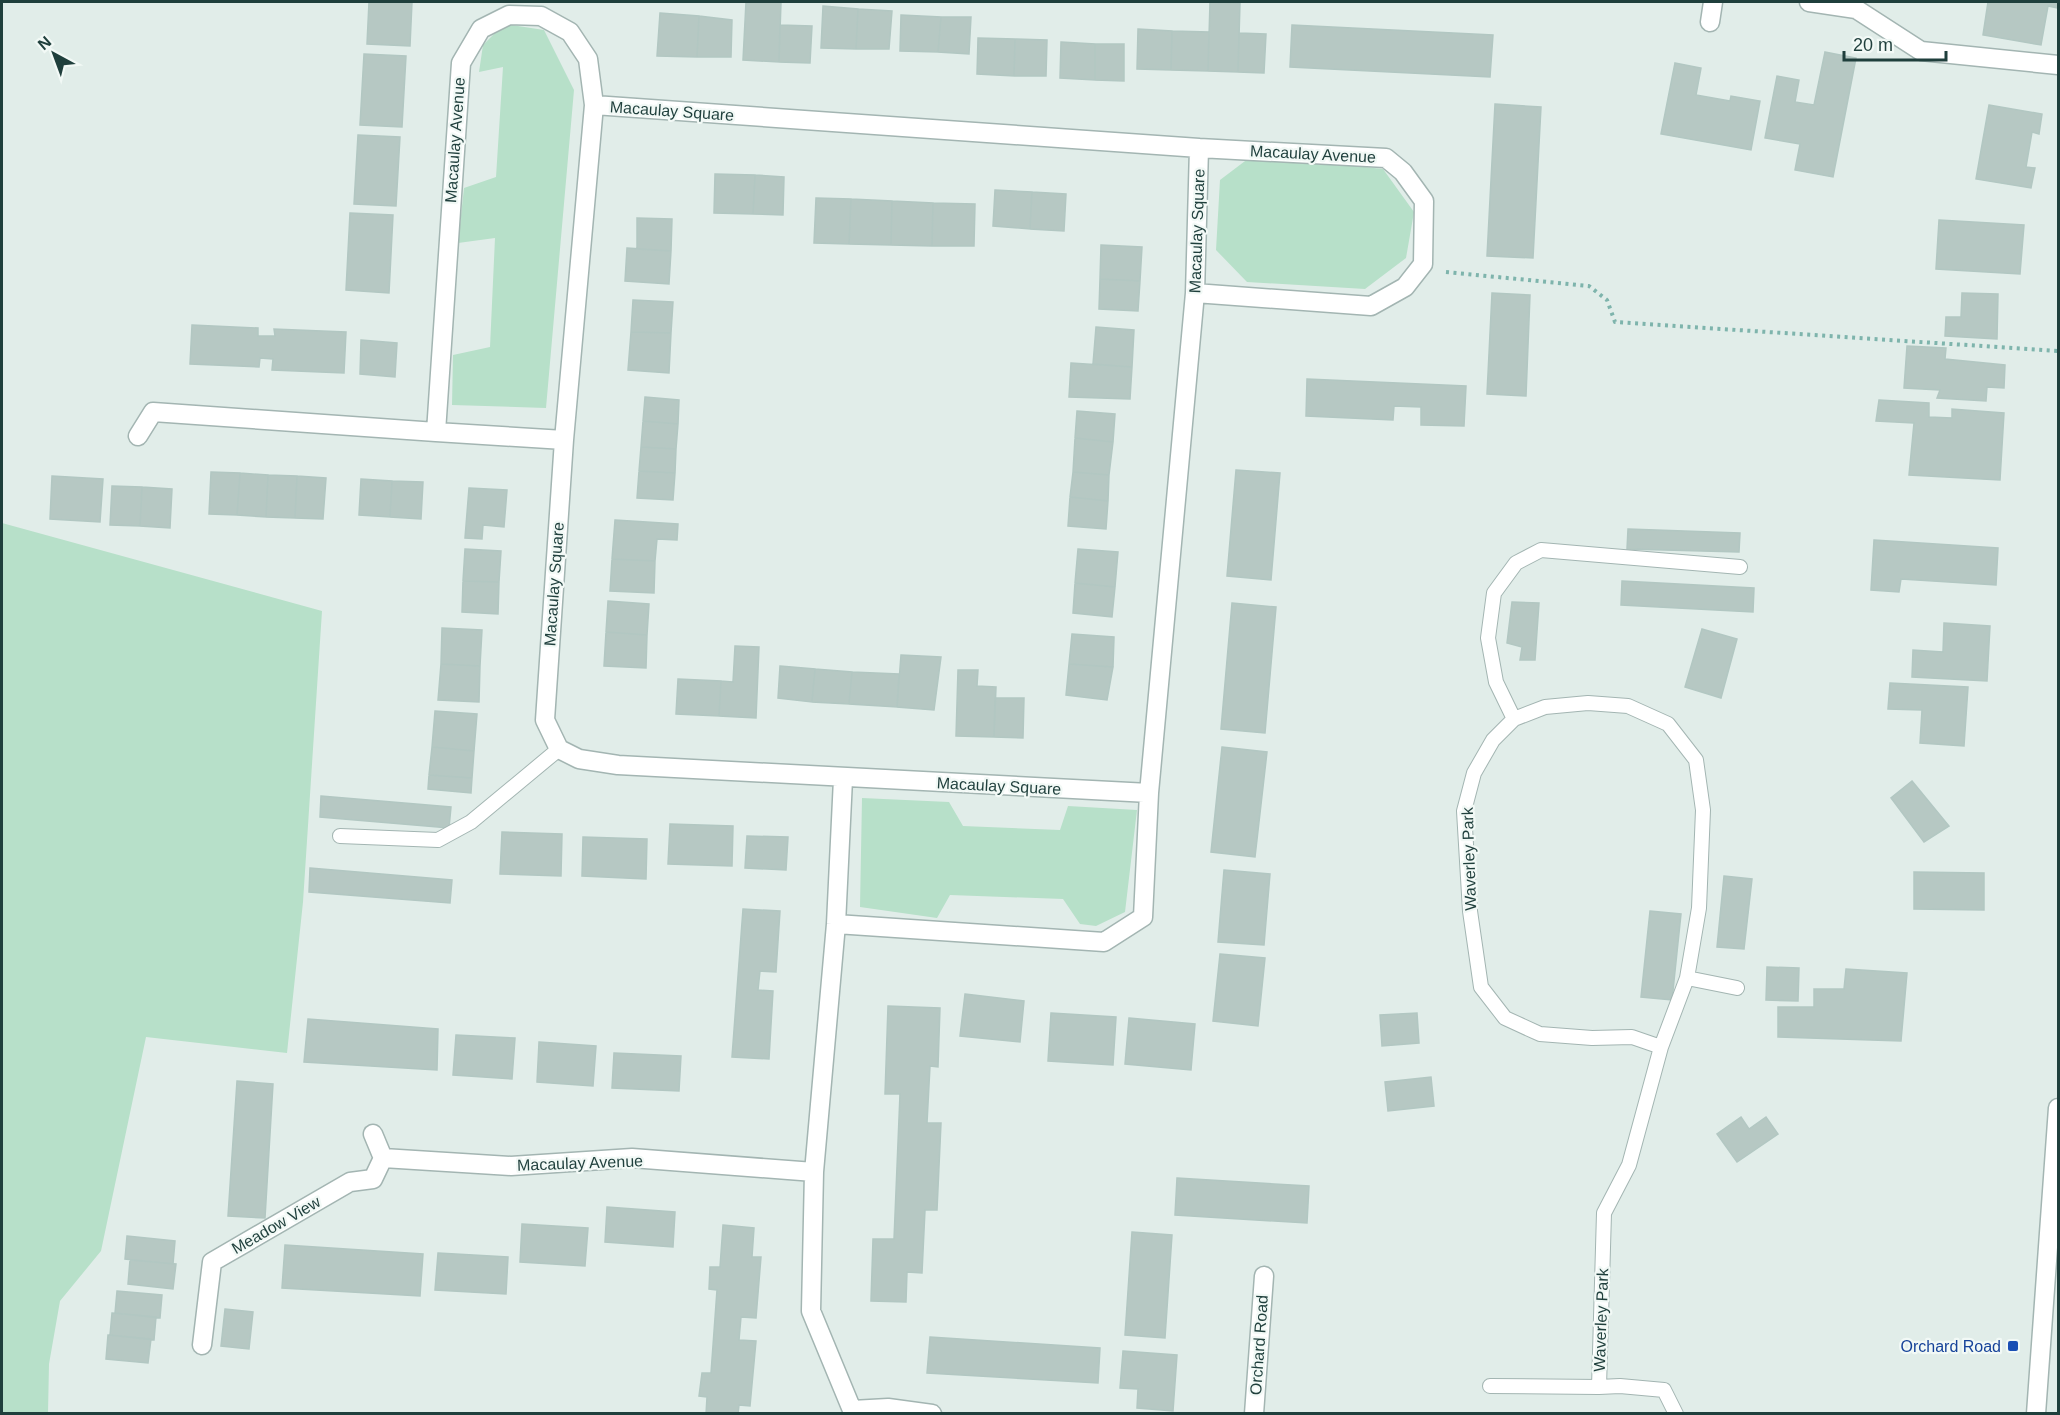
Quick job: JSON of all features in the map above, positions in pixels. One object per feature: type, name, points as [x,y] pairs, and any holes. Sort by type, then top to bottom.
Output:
[{"type":"street","points":[[1710,22],[1713,2]]},
{"type":"street","points":[[1809,2],[1856,9],[1921,51],[2058,65]]},
{"type":"street","name":"Macaulay Avenue","points":[[436,432],[460,63],[481,29],[509,15],[541,16],[570,32],[588,59],[594,105]]},
{"type":"street","name":"Macaulay Square","points":[[836,924],[1104,942],[1143,917],[1149,793],[1195,293],[1199,148],[594,105],[564,440],[545,720],[559,748],[579,759],[618,765],[843,779],[1149,793]]},
{"type":"street","name":"Macaulay Avenue","points":[[1199,148],[1386,158],[1403,172],[1424,201],[1423,264]]},
{"type":"street","points":[[1195,293],[1371,306],[1405,287],[1423,264]]},
{"type":"street","points":[[138,436],[153,412],[564,440]]},
{"type":"street","points":[[843,779],[836,924],[813,1172],[811,1311],[850,1412],[888,1408],[932,1413]]},
{"type":"street","points":[[2036,1413],[2058,1108]]},
{"type":"street","points":[[373,1134],[383,1158]]},
{"type":"street","name":"Macaulay Avenue","points":[[383,1158],[511,1166],[632,1158],[813,1172]]},
{"type":"street","name":"Meadow View","points":[[202,1345],[212,1262],[350,1182],[373,1179],[383,1158]]},
{"type":"street","name":"Orchard Road","points":[[1254,1413],[1264,1276]]},
{"type":"lane","points":[[1514,719],[1496,682],[1488,638],[1494,593],[1516,563],[1541,550],[1740,567]]},
{"type":"lane","name":"Waverley Park","points":[[1599,1387],[1604,1213],[1629,1165],[1661,1047],[1687,978],[1699,908],[1703,810],[1696,760],[1668,724],[1628,706],[1588,703],[1545,707],[1514,719],[1493,740],[1474,773],[1464,811],[1470,911],[1481,987],[1505,1018],[1540,1034],[1592,1038],[1632,1037],[1661,1047]]},
{"type":"lane","points":[[340,836],[438,840],[471,822],[559,748]]},
{"type":"lane","points":[[1687,978],[1737,988]]},
{"type":"lane","name":"Waverley Park","points":[[1490,1386],[1620,1386],[1664,1390],[1676,1413]]},
{"type":"path","points":[[1423,264],[1440,271],[1589,286],[1607,300],[1615,322],[2058,351]]},
{"type":"green space","points":[[504,24],[544,30],[574,90],[546,408],[452,405],[453,355],[490,347],[495,238],[458,243],[464,188],[496,177],[503,67],[479,72],[483,45]]},
{"type":"green space","points":[[1253,155],[1383,169],[1414,212],[1406,258],[1365,289],[1247,282],[1216,250],[1220,180]]},
{"type":"green space","points":[[2,523],[322,611],[303,902],[287,1053],[146,1037],[101,1251],[60,1301],[49,1364],[48,1413],[2,1413]]},
{"type":"green space","points":[[862,798],[949,802],[963,826],[1060,830],[1068,806],[1137,810],[1125,912],[1096,926],[1080,924],[1063,899],[950,895],[937,918],[860,907]]},
{"type":"building","points":[[369,2],[412,2],[410,46],[367,44]]},
{"type":"building","points":[[746,2],[781,2],[779,62],[743,60]]},
{"type":"building","points":[[1210,2],[1240,3],[1238,72],[1208,71]]},
{"type":"building","points":[[1988,2],[2058,2],[2058,8],[2048,6],[2041,45],[1983,35]]},
{"type":"building","points":[[823,6],[858,9],[856,49],[821,48]]},
{"type":"building","points":[[858,9],[892,11],[889,49],[856,49]]},
{"type":"building","points":[[660,13],[699,16],[697,57],[657,56]]},
{"type":"building","points":[[901,15],[941,17],[938,52],[900,51]]},
{"type":"building","points":[[699,16],[732,20],[731,57],[697,57]]},
{"type":"building","points":[[941,17],[971,17],[969,54],[938,52]]},
{"type":"building","points":[[780,25],[812,26],[810,63],[779,62]]},
{"type":"building","points":[[1292,25],[1493,35],[1490,77],[1290,67]]},
{"type":"building","points":[[1138,29],[1172,31],[1171,70],[1137,69]]},
{"type":"building","points":[[1172,31],[1209,32],[1208,71],[1171,70]]},
{"type":"building","points":[[1239,33],[1266,34],[1264,73],[1238,72]]},
{"type":"building","points":[[978,38],[1015,39],[1014,76],[977,74]]},
{"type":"building","points":[[1015,39],[1047,40],[1046,76],[1014,76]]},
{"type":"building","points":[[1061,42],[1095,44],[1095,80],[1060,78]]},
{"type":"building","points":[[1095,44],[1124,44],[1124,81],[1095,80]]},
{"type":"building","points":[[1825,52],[1856,58],[1833,177],[1795,170],[1800,144],[1765,138],[1777,76],[1799,80],[1795,102],[1814,105]]},
{"type":"building","points":[[364,54],[406,56],[402,127],[360,125]]},
{"type":"building","points":[[1675,63],[1701,68],[1696,95],[1730,101],[1731,96],[1760,101],[1751,150],[1661,134]]},
{"type":"building","points":[[1495,104],[1541,107],[1533,258],[1487,256]]},
{"type":"building","points":[[1989,105],[2042,114],[2039,134],[2032,132],[2026,167],[2035,168],[2031,188],[1976,179]]},
{"type":"building","points":[[358,135],[400,137],[396,206],[354,204]]},
{"type":"building","points":[[715,174],[755,175],[753,214],[714,213]]},
{"type":"building","points":[[755,175],[784,177],[783,215],[753,214]]},
{"type":"building","points":[[995,190],[1032,192],[1030,229],[993,226]]},
{"type":"building","points":[[1032,192],[1066,194],[1064,231],[1030,229]]},
{"type":"building","points":[[816,198],[851,199],[849,244],[814,243]]},
{"type":"building","points":[[851,199],[892,201],[891,245],[849,244]]},
{"type":"building","points":[[892,201],[933,203],[932,246],[891,245]]},
{"type":"building","points":[[933,203],[975,204],[974,246],[932,246]]},
{"type":"building","points":[[350,213],[393,215],[389,293],[346,290]]},
{"type":"building","points":[[637,218],[672,219],[671,251],[637,249]]},
{"type":"building","points":[[1939,220],[2024,225],[2020,274],[1936,269]]},
{"type":"building","points":[[1101,245],[1142,247],[1140,281],[1100,279]]},
{"type":"building","points":[[627,248],[671,251],[669,284],[625,281]]},
{"type":"building","points":[[1100,279],[1140,281],[1138,311],[1099,309]]},
{"type":"building","points":[[1492,293],[1530,295],[1526,396],[1487,394]]},
{"type":"building","points":[[1962,293],[1998,294],[1997,339],[1945,336],[1946,317],[1961,317]]},
{"type":"building","points":[[633,300],[673,302],[671,333],[631,332]]},
{"type":"building","points":[[192,325],[258,328],[258,336],[275,336],[274,329],[346,332],[344,373],[272,370],[273,359],[260,358],[259,367],[190,364]]},
{"type":"building","points":[[1096,327],[1134,330],[1132,367],[1093,364]]},
{"type":"building","points":[[631,332],[671,333],[669,373],[628,370]]},
{"type":"building","points":[[361,340],[397,343],[395,377],[360,374]]},
{"type":"building","points":[[1907,346],[1946,348],[1945,359],[2005,365],[2004,388],[1987,387],[1986,401],[1937,398],[1940,390],[1904,388]]},
{"type":"building","points":[[1071,363],[1132,367],[1130,399],[1069,397]]},
{"type":"building","points":[[1307,379],[1466,386],[1464,426],[1421,425],[1421,407],[1394,406],[1393,420],[1306,416]]},
{"type":"building","points":[[645,397],[679,400],[678,424],[643,421]]},
{"type":"building","points":[[1879,400],[1929,403],[1929,417],[1952,418],[1952,409],[2004,413],[2000,480],[1909,475],[1914,423],[1876,421]]},
{"type":"building","points":[[1077,411],[1115,414],[1113,442],[1075,438]]},
{"type":"building","points":[[643,421],[678,424],[676,449],[641,447]]},
{"type":"building","points":[[1075,438],[1113,442],[1109,475],[1073,472]]},
{"type":"building","points":[[641,447],[676,449],[675,473],[639,471]]},
{"type":"building","points":[[1236,470],[1280,473],[1271,580],[1227,576]]},
{"type":"building","points":[[639,471],[675,473],[673,500],[637,498]]},
{"type":"building","points":[[211,472],[240,473],[237,515],[209,514]]},
{"type":"building","points":[[1073,472],[1109,475],[1108,501],[1070,497]]},
{"type":"building","points":[[240,473],[268,475],[266,517],[237,515]]},
{"type":"building","points":[[268,475],[297,476],[295,518],[266,517]]},
{"type":"building","points":[[52,476],[103,479],[100,522],[50,519]]},
{"type":"building","points":[[297,476],[326,478],[323,519],[295,518]]},
{"type":"building","points":[[361,479],[392,481],[390,517],[359,515]]},
{"type":"building","points":[[392,481],[423,482],[421,519],[390,517]]},
{"type":"building","points":[[112,486],[142,487],[140,526],[110,525]]},
{"type":"building","points":[[142,487],[172,489],[170,528],[140,526]]},
{"type":"building","points":[[469,488],[507,490],[504,527],[483,525],[482,539],[465,538]]},
{"type":"building","points":[[1070,497],[1108,501],[1106,529],[1068,526]]},
{"type":"building","points":[[615,520],[678,524],[677,540],[657,539],[655,561],[612,559]]},
{"type":"building","points":[[1628,529],[1740,533],[1739,552],[1627,549]]},
{"type":"building","points":[[1874,540],[1998,548],[1996,585],[1901,579],[1899,592],[1871,590]]},
{"type":"building","points":[[465,549],[501,551],[499,582],[463,581]]},
{"type":"building","points":[[1078,549],[1118,552],[1115,587],[1075,583]]},
{"type":"building","points":[[612,559],[655,561],[654,593],[610,591]]},
{"type":"building","points":[[463,581],[499,582],[498,614],[462,612]]},
{"type":"building","points":[[1622,581],[1754,588],[1753,612],[1621,605]]},
{"type":"building","points":[[1075,583],[1115,587],[1112,617],[1073,613]]},
{"type":"building","points":[[608,601],[649,604],[647,635],[606,632]]},
{"type":"building","points":[[1512,602],[1539,603],[1535,660],[1520,660],[1522,647],[1507,643]]},
{"type":"building","points":[[1232,603],[1276,607],[1265,733],[1221,729]]},
{"type":"building","points":[[1944,623],[1990,626],[1987,681],[1912,677],[1913,650],[1943,652]]},
{"type":"building","points":[[442,628],[482,630],[480,666],[441,664]]},
{"type":"building","points":[[1702,629],[1737,639],[1721,698],[1685,687]]},
{"type":"building","points":[[606,632],[647,635],[646,668],[604,666]]},
{"type":"building","points":[[1072,634],[1114,637],[1113,667],[1069,664]]},
{"type":"building","points":[[735,646],[759,647],[756,718],[719,716],[721,681],[733,682]]},
{"type":"building","points":[[901,655],[941,657],[934,710],[897,707]]},
{"type":"building","points":[[441,664],[480,666],[479,702],[438,700]]},
{"type":"building","points":[[1069,664],[1113,667],[1107,700],[1066,695]]},
{"type":"building","points":[[780,666],[815,669],[812,702],[778,698]]},
{"type":"building","points":[[815,669],[852,672],[849,704],[812,702]]},
{"type":"building","points":[[958,670],[978,670],[977,686],[996,687],[994,737],[956,736]]},
{"type":"building","points":[[852,672],[899,674],[897,707],[849,704]]},
{"type":"building","points":[[678,679],[721,681],[719,716],[676,714]]},
{"type":"building","points":[[1890,683],[1968,687],[1964,746],[1920,743],[1922,710],[1888,709]]},
{"type":"building","points":[[995,698],[1024,698],[1023,738],[994,737]]},
{"type":"building","points":[[435,711],[477,714],[474,751],[432,747]]},
{"type":"building","points":[[432,747],[474,751],[472,778],[429,775]]},
{"type":"building","points":[[1222,747],[1267,752],[1255,857],[1211,852]]},
{"type":"building","points":[[429,775],[472,778],[471,793],[428,789]]},
{"type":"building","points":[[1912,781],[1949,826],[1924,842],[1891,798]]},
{"type":"building","points":[[321,796],[451,807],[449,828],[320,817]]},
{"type":"building","points":[[670,824],[733,826],[732,866],[668,864]]},
{"type":"building","points":[[502,832],[562,834],[561,876],[500,874]]},
{"type":"building","points":[[747,836],[788,837],[786,870],[745,868]]},
{"type":"building","points":[[583,837],[647,839],[646,879],[582,876]]},
{"type":"building","points":[[310,868],[452,880],[450,903],[309,892]]},
{"type":"building","points":[[1224,870],[1270,874],[1264,945],[1218,942]]},
{"type":"building","points":[[1914,872],[1984,873],[1984,910],[1914,909]]},
{"type":"building","points":[[1724,876],[1752,879],[1744,949],[1717,947]]},
{"type":"building","points":[[743,909],[780,911],[776,972],[760,971],[758,990],[773,991],[769,1059],[732,1057]]},
{"type":"building","points":[[1650,911],[1681,914],[1672,1000],[1641,997]]},
{"type":"building","points":[[1220,954],[1265,958],[1258,1026],[1213,1021]]},
{"type":"building","points":[[1767,967],[1799,968],[1798,1001],[1766,1000]]},
{"type":"building","points":[[1846,969],[1907,973],[1901,1041],[1778,1037],[1778,1007],[1814,1007],[1814,989],[1844,989]]},
{"type":"building","points":[[965,994],[1024,1001],[1020,1042],[960,1036]]},
{"type":"building","points":[[888,1006],[940,1008],[938,1067],[930,1066],[927,1123],[941,1123],[937,1210],[925,1210],[922,1273],[907,1272],[906,1302],[871,1301],[873,1239],[894,1239],[900,1094],[885,1094]]},
{"type":"building","points":[[1051,1013],[1116,1017],[1113,1065],[1048,1061]]},
{"type":"building","points":[[1417,1013],[1419,1043],[1382,1046],[1380,1015]]},
{"type":"building","points":[[1129,1018],[1195,1024],[1191,1070],[1125,1064]]},
{"type":"building","points":[[308,1019],[438,1029],[437,1070],[304,1062]]},
{"type":"building","points":[[456,1035],[515,1038],[512,1079],[453,1075]]},
{"type":"building","points":[[539,1042],[596,1046],[593,1086],[537,1082]]},
{"type":"building","points":[[614,1053],[681,1056],[679,1091],[612,1088]]},
{"type":"building","points":[[1431,1077],[1434,1106],[1388,1111],[1385,1082]]},
{"type":"building","points":[[237,1081],[273,1084],[265,1218],[228,1216]]},
{"type":"building","points":[[1741,1117],[1749,1129],[1766,1117],[1778,1134],[1737,1162],[1717,1134]]},
{"type":"building","points":[[1177,1178],[1309,1186],[1307,1223],[1175,1215]]},
{"type":"building","points":[[607,1207],[675,1212],[673,1247],[605,1242]]},
{"type":"building","points":[[522,1224],[588,1228],[585,1266],[520,1262]]},
{"type":"building","points":[[723,1225],[754,1228],[752,1257],[761,1257],[756,1318],[741,1317],[739,1340],[756,1341],[750,1406],[739,1405],[738,1414],[706,1414],[707,1397],[699,1396],[702,1373],[711,1373],[717,1290],[709,1289],[710,1267],[720,1267]]},
{"type":"building","points":[[1132,1232],[1172,1235],[1165,1338],[1125,1335]]},
{"type":"building","points":[[127,1236],[175,1241],[173,1264],[125,1259]]},
{"type":"building","points":[[285,1245],[423,1254],[420,1296],[282,1288]]},
{"type":"building","points":[[438,1253],[508,1257],[506,1294],[435,1290]]},
{"type":"building","points":[[130,1260],[176,1264],[173,1289],[128,1284]]},
{"type":"building","points":[[117,1291],[162,1295],[160,1318],[115,1313]]},
{"type":"building","points":[[225,1309],[253,1312],[249,1349],[221,1346]]},
{"type":"building","points":[[112,1313],[156,1317],[154,1340],[110,1335]]},
{"type":"building","points":[[108,1335],[151,1339],[148,1363],[106,1359]]},
{"type":"building","points":[[930,1337],[1100,1348],[1098,1383],[927,1373]]},
{"type":"building","points":[[1123,1351],[1177,1355],[1173,1411],[1137,1408],[1138,1389],[1120,1388]]},
{"type":"place","name":"Orchard Road","points":[[2013,1346]]}]
